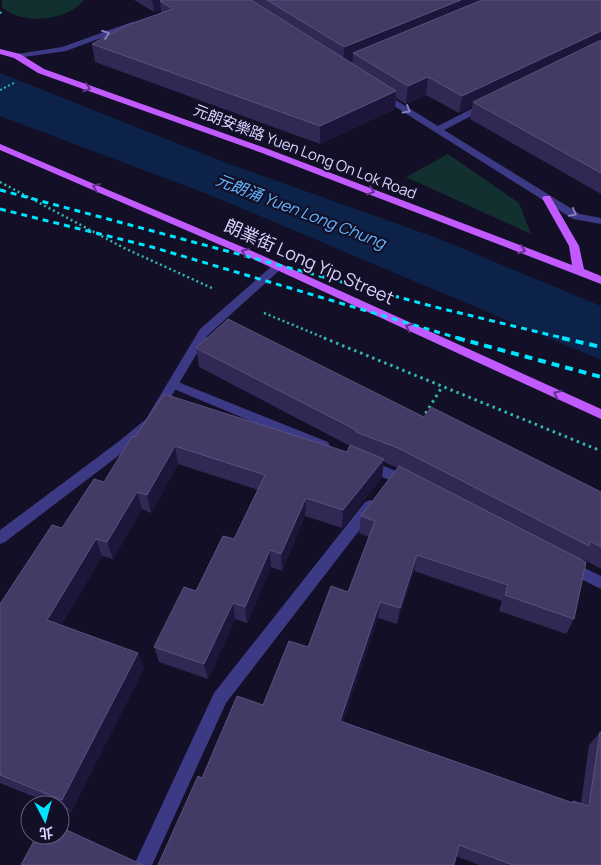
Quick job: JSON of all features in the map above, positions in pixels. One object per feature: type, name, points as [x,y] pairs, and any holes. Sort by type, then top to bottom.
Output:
[{"type":"main road","name":"元朗安樂路 Yuen Long On Lok Road","points":[[0,51],[16,56],[41,71],[265,151],[601,280]]},
{"type":"main road","name":"朗業街 Long Yip Street","points":[[0,147],[277,267],[601,414]]},
{"type":"main road","points":[[547,198],[574,246],[579,272]]},
{"type":"street","points":[[16,56],[63,49],[144,21]]},
{"type":"street","points":[[374,90],[577,217],[601,221]]},
{"type":"street","points":[[438,129],[493,102]]},
{"type":"street","points":[[0,538],[122,446],[150,422],[204,332],[277,267]]},
{"type":"street","points":[[173,384],[335,450]]},
{"type":"street","points":[[353,458],[394,475],[420,489]]},
{"type":"street","points":[[143,865],[220,698],[394,475]]},
{"type":"street","points":[[558,561],[601,583]]},
{"type":"path","points":[[0,90],[20,80]]},
{"type":"path","points":[[0,182],[124,248],[214,289]]},
{"type":"path","points":[[263,313],[601,451]]},
{"type":"path","points":[[420,422],[442,387]]},
{"type":"green space","points":[[2,0],[84,0],[67,13],[32,19],[11,13],[2,7]]},
{"type":"green space","points":[[448,154],[519,203],[531,234],[406,177]]},
{"type":"water","name":"元朗涌 Yuen Long Chung","points":[[0,73],[232,165],[437,238],[601,306],[601,360],[210,195],[0,116]]},
{"type":"building","points":[[251,0],[396,91],[320,126],[92,44],[127,25],[173,9],[160,1]]},
{"type":"building","points":[[267,0],[461,0],[344,47]]},
{"type":"building","points":[[482,0],[601,0],[601,31],[462,96],[428,77],[408,86],[353,53]]},
{"type":"building","points":[[601,40],[601,173],[473,102]]},
{"type":"building","points":[[228,319],[424,417],[431,407],[601,492],[601,547],[590,541],[589,546],[398,448],[356,432],[356,430],[196,348]]},
{"type":"building","points":[[164,394],[347,452],[350,445],[384,459],[343,510],[306,498],[281,554],[270,550],[245,607],[233,603],[204,664],[154,647],[184,587],[196,591],[223,536],[234,539],[265,475],[175,446],[147,495],[137,492],[107,542],[96,539],[47,620],[138,653],[65,795],[50,795],[0,775],[0,604],[52,525],[62,528],[94,479],[104,482],[132,436],[135,437]]},
{"type":"building","points":[[399,466],[586,562],[574,619],[505,595],[508,585],[417,555],[400,608],[380,602],[340,721],[573,803],[573,801],[589,806],[601,732],[601,865],[513,865],[459,845],[454,865],[158,865],[198,776],[202,778],[237,696],[263,705],[289,641],[308,647],[331,586],[348,592],[375,521],[361,516]]},
{"type":"building","points":[[70,832],[143,865],[21,865],[32,845],[70,845]]},
{"type":"railway","points":[[0,190],[435,307],[567,339]]},
{"type":"railway","points":[[0,209],[152,247],[461,339]]},
{"type":"railway","points":[[457,338],[601,377]]},
{"type":"railway","points":[[562,338],[601,347]]}]
